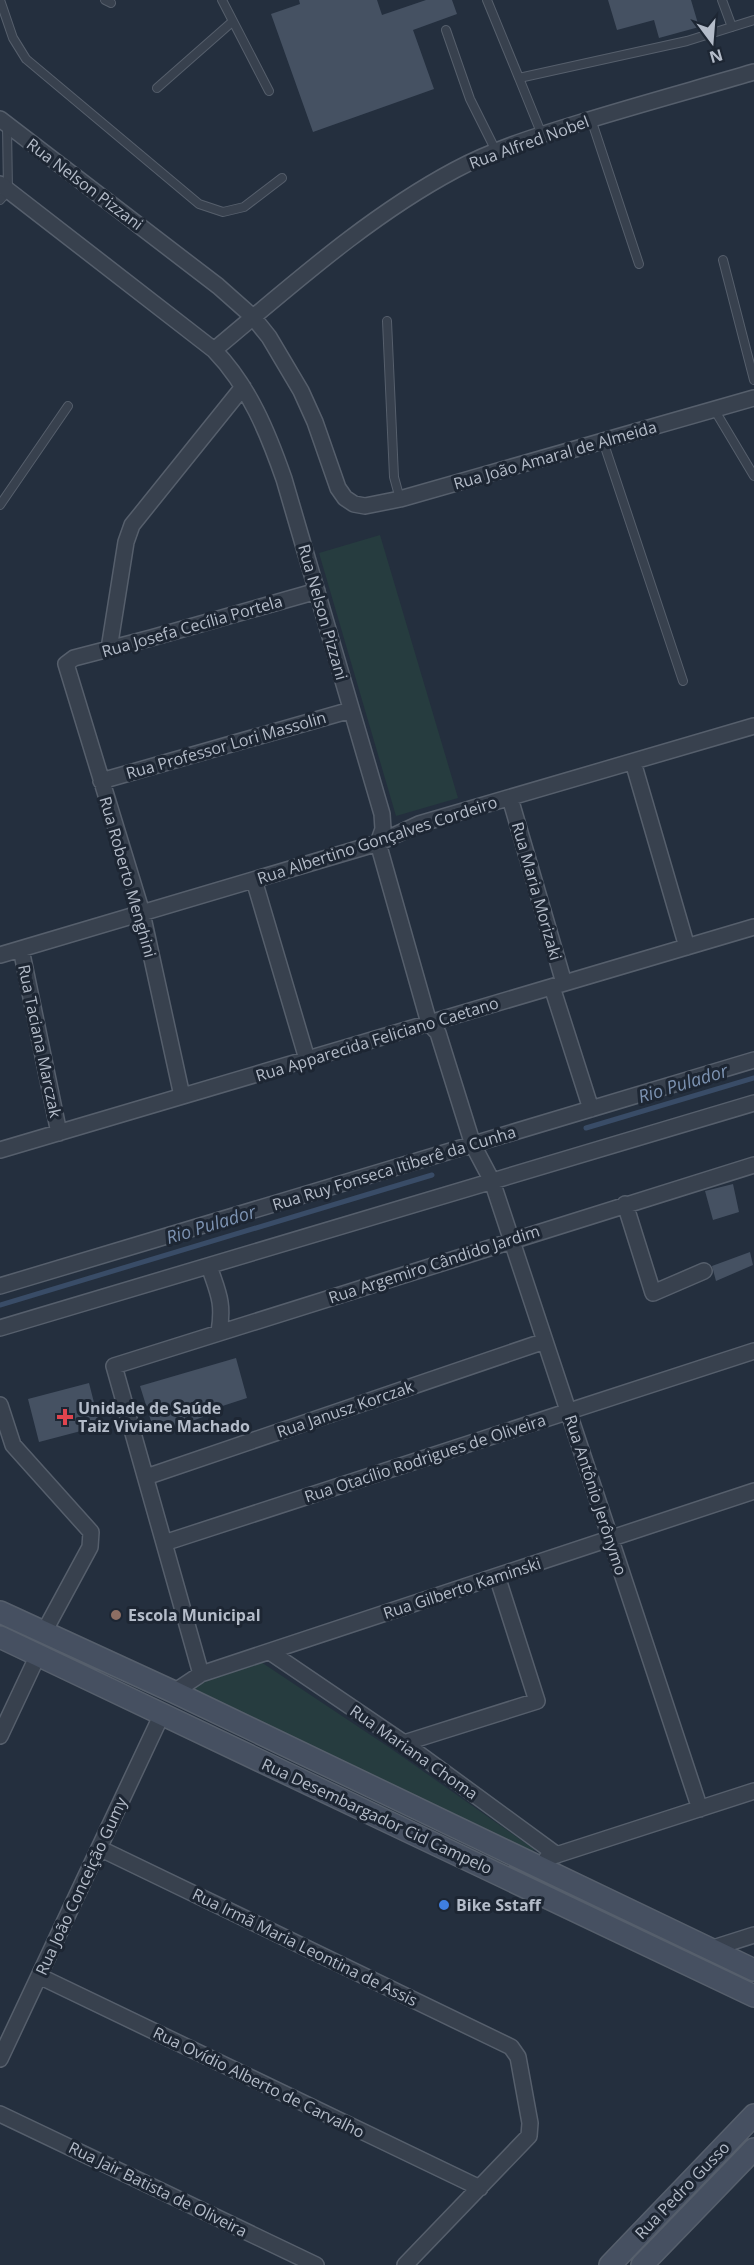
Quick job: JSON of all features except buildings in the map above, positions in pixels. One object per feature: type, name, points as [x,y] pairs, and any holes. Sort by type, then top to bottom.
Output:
[{"type":"main road","name":"Rua Desembargador Cid Campelo","points":[[0,1612],[174,1692],[754,1970]]},
{"type":"main road","name":"Rua Desembargador Cid Campelo","points":[[0,1637],[754,1996]]},
{"type":"main road","points":[[162,1714],[174,1692]]},
{"type":"main road","name":"Rua Pedro Gusso","points":[[610,2265],[754,2115]]},
{"type":"main road","name":"Rua Pedro Gusso","points":[[642,2265],[754,2150]]},
{"type":"street","name":"Rua Alfred Nobel","points":[[214,350],[352,237],[391,208],[456,169],[496,151],[591,119],[754,72]]},
{"type":"street","name":"Rua Nelson Pizzani","points":[[3,122],[218,286],[253,317],[269,337],[301,390],[338,488],[354,504]]},
{"type":"street","name":"Rua Nelson Pizzani","points":[[3,192],[214,350],[243,387],[275,453],[317,591],[382,814],[383,829],[378,843],[429,1023],[438,1033],[473,1145],[492,1181]]},
{"type":"street","points":[[109,649],[126,542],[132,525],[243,387]]},
{"type":"street","name":"Rua João Amaral de Almeida","points":[[354,504],[365,506],[400,499],[754,398]]},
{"type":"street","name":"Rua Josefa Cecília Portela","points":[[68,661],[317,591]]},
{"type":"street","name":"Rua Roberto Menghini","points":[[68,661],[66,668],[142,913],[182,1096]]},
{"type":"street","name":"Rua Professor Lori Massolin","points":[[101,781],[351,710]]},
{"type":"street","name":"Rua Albertino Gonçalves Cordeiro","points":[[0,955],[378,843],[419,825],[754,726]]},
{"type":"street","points":[[633,762],[687,947]]},
{"type":"street","name":"Rua Maria Morizaki","points":[[510,798],[591,1109]]},
{"type":"street","points":[[254,880],[308,1059]]},
{"type":"street","name":"Rua Apparecida Feliciano Caetano","points":[[0,1150],[754,927]]},
{"type":"street","name":"Rua Taciana Marczak","points":[[21,949],[59,1133]]},
{"type":"street","name":"Rua Ruy Fonseca Itiberê da Cunha","points":[[0,1286],[754,1060]]},
{"type":"street","points":[[0,1328],[754,1103]]},
{"type":"street","name":"Rua Argemiro Cândido Jardim","points":[[146,1478],[114,1365],[511,1239],[754,1165]]},
{"type":"street","name":"Rua Antônio Jerônymo","points":[[492,1181],[700,1809]]},
{"type":"street","points":[[625,1204],[653,1293],[704,1271]]},
{"type":"street","points":[[209,1266],[222,1304],[219,1332]]},
{"type":"street","name":"Rua Janusz Korczak","points":[[146,1478],[545,1341]]},
{"type":"street","name":"Rua Otacílio Rodrigues de Oliveira","points":[[164,1544],[754,1351]]},
{"type":"street","points":[[0,1405],[13,1445],[91,1532],[90,1547],[44,1632]]},
{"type":"street","points":[[146,1478],[201,1674]]},
{"type":"street","name":"Rua Gilberto Kaminski","points":[[174,1692],[201,1674],[754,1491]]},
{"type":"street","points":[[404,1743],[537,1701],[497,1576]]},
{"type":"street","name":"Rua Mariana Choma","points":[[270,1652],[404,1743],[557,1855]]},
{"type":"street","points":[[0,1736],[38,1655]]},
{"type":"street","name":"Rua João Conceição Gumy","points":[[0,2059],[162,1714]]},
{"type":"street","points":[[530,1864],[754,1791]]},
{"type":"street","name":"Rua Irmã Maria Leontina de Assis","points":[[99,1848],[511,2047],[518,2057],[531,2131],[525,2142],[480,2188]]},
{"type":"street","points":[[710,1949],[754,1935]]},
{"type":"street","name":"Rua Ovídio Alberto de Carvalho","points":[[39,1976],[480,2188]]},
{"type":"street","name":"Rua Jair Batista de Oliveira","points":[[0,2114],[316,2265]]},
{"type":"street","points":[[405,2265],[480,2188]]},
{"type":"lane","points":[[0,0],[13,38],[26,59],[199,204],[223,212],[244,207],[282,178]]},
{"type":"lane","points":[[222,0],[269,91]]},
{"type":"lane","points":[[487,0],[542,135]]},
{"type":"lane","points":[[722,0],[732,27]]},
{"type":"lane","points":[[519,78],[687,41],[754,20]]},
{"type":"lane","points":[[157,88],[232,22]]},
{"type":"lane","points":[[446,30],[473,106],[496,151]]},
{"type":"lane","points":[[591,119],[639,264]]},
{"type":"lane","points":[[3,122],[3,192]]},
{"type":"lane","points":[[723,260],[754,380]]},
{"type":"lane","points":[[387,321],[394,477],[400,499]]},
{"type":"lane","points":[[0,505],[68,406]]},
{"type":"lane","points":[[714,409],[754,476]]},
{"type":"lane","points":[[603,441],[683,681]]},
{"type":"green space","points":[[380,535],[458,798],[396,816],[319,553]]},
{"type":"green space","points":[[261,1662],[390,1748],[534,1849],[532,1854],[188,1686]]},
{"type":"waterway","name":"Rio Pulador","points":[[586,1128],[754,1078]]},
{"type":"waterway","name":"Rio Pulador","points":[[0,1305],[432,1175]]},
{"type":"place","name":"Unidade de Saúde Taiz Viviane Machado","points":[[65,1417]]},
{"type":"place","name":"Escola Municipal","points":[[116,1615]]},
{"type":"place","name":"Bike Sstaff","points":[[444,1905]]}]
